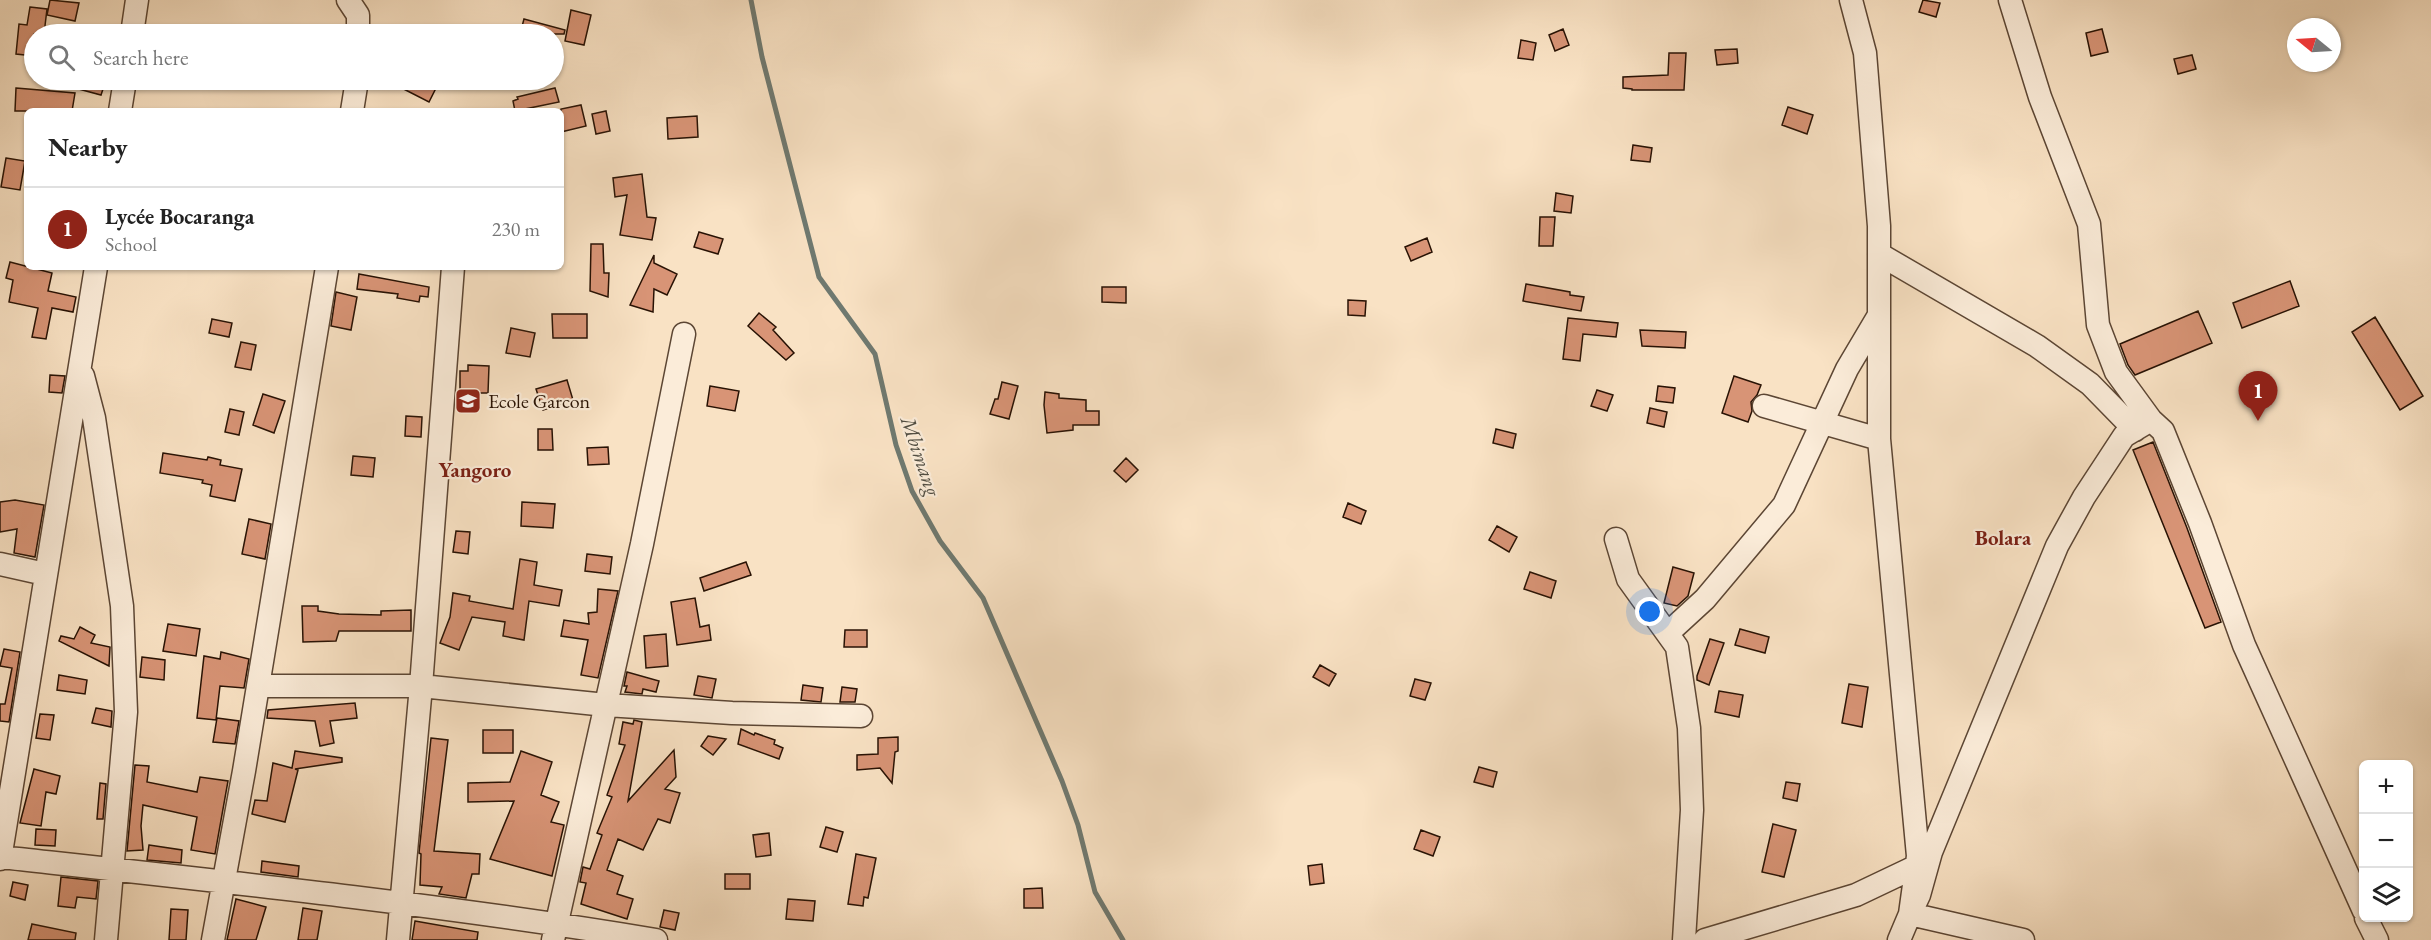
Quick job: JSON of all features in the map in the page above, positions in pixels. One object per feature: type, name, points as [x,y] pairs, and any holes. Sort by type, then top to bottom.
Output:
[{"type":"street","points":[[133,24],[137,0]]},
{"type":"street","points":[[1851,0],[1865,53],[1880,226],[1880,439],[1918,856],[1910,914]]},
{"type":"street","points":[[2010,0],[2040,97],[2089,224],[2098,325],[2116,372],[2143,425]]},
{"type":"street","points":[[120,108],[123,90]]},
{"type":"street","points":[[352,108],[355,90]]},
{"type":"street","points":[[1880,254],[2037,346],[2143,425],[2163,431],[2200,523],[2244,645],[2359,900]]},
{"type":"street","points":[[96,270],[0,858],[224,881],[402,903],[555,932],[656,940]]},
{"type":"street","points":[[213,940],[258,686],[327,270]]},
{"type":"street","points":[[398,940],[421,686],[453,270]]},
{"type":"street","points":[[1668,633],[1705,599],[1784,505],[1847,369],[1879,315]]},
{"type":"street","points":[[555,932],[642,544],[684,334]]},
{"type":"street","points":[[81,369],[94,418],[122,606],[126,712],[106,940]]},
{"type":"street","points":[[1764,406],[1880,439]]},
{"type":"street","points":[[1899,940],[1919,895],[1931,852],[2057,546],[2106,461],[2124,436],[2143,425]]},
{"type":"street","points":[[1616,539],[1628,579],[1677,647],[1689,728],[1691,828],[1684,940]]},
{"type":"street","points":[[0,564],[45,574]]},
{"type":"street","points":[[258,686],[421,686],[606,705],[732,713],[861,716]]},
{"type":"street","points":[[1706,940],[1856,895],[1917,866]]},
{"type":"street","points":[[1910,914],[2023,940]]},
{"type":"street","points":[[2368,922],[2377,940]]},
{"type":"building","points":[[50,0],[79,3],[75,21],[47,15]]},
{"type":"building","points":[[1923,0],[1940,3],[1936,17],[1919,12]]},
{"type":"building","points":[[30,7],[47,9],[45,24],[27,24]]},
{"type":"building","points":[[571,10],[591,15],[584,45],[565,41]]},
{"type":"building","points":[[524,19],[543,24],[523,24]]},
{"type":"building","points":[[19,24],[24,25],[24,55],[16,54]]},
{"type":"building","points":[[1563,29],[1569,45],[1555,51],[1549,35]]},
{"type":"building","points":[[2102,29],[2108,52],[2091,56],[2086,33]]},
{"type":"building","points":[[1521,40],[1536,43],[1533,60],[1518,58]]},
{"type":"building","points":[[1737,49],[1738,63],[1717,65],[1715,50]]},
{"type":"building","points":[[1669,53],[1686,53],[1684,90],[1623,88],[1623,77],[1668,75]]},
{"type":"building","points":[[2192,55],[2196,69],[2178,74],[2174,59]]},
{"type":"building","points":[[16,88],[75,93],[72,108],[24,108],[24,111],[15,111]]},
{"type":"building","points":[[82,90],[103,90],[101,95]]},
{"type":"building","points":[[406,90],[435,90],[429,102]]},
{"type":"building","points":[[556,90],[559,102],[530,108],[514,108],[513,101],[518,99],[517,97]]},
{"type":"building","points":[[581,105],[586,126],[564,131],[564,108]]},
{"type":"building","points":[[1788,107],[1813,115],[1807,134],[1782,125]]},
{"type":"building","points":[[606,111],[610,131],[596,134],[592,114]]},
{"type":"building","points":[[697,116],[698,137],[668,139],[667,118]]},
{"type":"building","points":[[1633,145],[1652,148],[1650,162],[1631,160]]},
{"type":"building","points":[[6,158],[24,161],[20,190],[1,187]]},
{"type":"building","points":[[642,174],[647,217],[656,218],[652,240],[620,235],[627,195],[615,197],[613,178]]},
{"type":"building","points":[[1556,193],[1573,196],[1571,213],[1554,211]]},
{"type":"building","points":[[1540,217],[1555,217],[1553,246],[1539,246]]},
{"type":"building","points":[[699,232],[723,239],[718,254],[694,247]]},
{"type":"building","points":[[1427,238],[1432,252],[1411,261],[1405,247]]},
{"type":"building","points":[[591,244],[603,244],[604,273],[609,273],[608,297],[590,291]]},
{"type":"building","points":[[654,255],[654,263],[677,274],[667,295],[654,289],[653,312],[630,305]]},
{"type":"building","points":[[10,262],[24,266],[24,270],[52,273],[48,291],[76,297],[73,312],[52,308],[46,339],[32,337],[38,308],[9,302],[13,280],[6,278]]},
{"type":"building","points":[[359,274],[429,287],[428,297],[420,296],[419,302],[397,298],[398,294],[357,289]]},
{"type":"building","points":[[2290,281],[2299,306],[2242,328],[2233,303]]},
{"type":"building","points":[[1526,284],[1570,292],[1570,295],[1584,297],[1581,311],[1523,301]]},
{"type":"building","points":[[1102,287],[1126,287],[1126,303],[1102,302]]},
{"type":"building","points":[[336,292],[357,297],[351,330],[331,326]]},
{"type":"building","points":[[1348,300],[1366,301],[1365,316],[1348,315]]},
{"type":"building","points":[[2198,311],[2212,343],[2135,375],[2128,365],[2120,344]]},
{"type":"building","points":[[759,313],[776,327],[773,330],[794,353],[786,360],[748,326]]},
{"type":"building","points":[[552,314],[587,314],[587,338],[553,338]]},
{"type":"building","points":[[2375,317],[2423,396],[2400,410],[2352,332]]},
{"type":"building","points":[[1568,318],[1618,323],[1616,337],[1583,334],[1580,361],[1563,359]]},
{"type":"building","points":[[212,319],[232,323],[229,337],[209,333]]},
{"type":"building","points":[[511,328],[535,333],[530,357],[506,353]]},
{"type":"building","points":[[1640,330],[1686,332],[1685,348],[1642,346]]},
{"type":"building","points":[[241,342],[256,345],[251,370],[235,367]]},
{"type":"building","points":[[468,365],[489,366],[488,393],[460,393],[460,371],[468,371]]},
{"type":"building","points":[[50,375],[65,376],[62,393],[49,392]]},
{"type":"building","points":[[1734,376],[1761,385],[1751,402],[1752,411],[1748,422],[1722,413]]},
{"type":"building","points":[[567,380],[573,400],[543,410],[536,389]]},
{"type":"building","points":[[1002,382],[1018,386],[1009,419],[990,414],[995,399],[998,399]]},
{"type":"building","points":[[710,386],[739,391],[735,411],[707,406]]},
{"type":"building","points":[[1658,386],[1675,388],[1673,403],[1656,401]]},
{"type":"building","points":[[1597,390],[1613,395],[1607,411],[1591,406]]},
{"type":"building","points":[[1045,392],[1059,394],[1059,398],[1086,400],[1086,411],[1099,411],[1099,425],[1073,425],[1073,430],[1047,433]]},
{"type":"building","points":[[263,394],[285,401],[274,433],[253,425]]},
{"type":"building","points":[[1650,408],[1667,412],[1664,427],[1647,423]]},
{"type":"building","points":[[230,409],[244,412],[239,435],[225,432]]},
{"type":"building","points":[[406,416],[422,417],[421,437],[405,436]]},
{"type":"building","points":[[538,429],[552,429],[553,450],[538,450]]},
{"type":"building","points":[[1496,429],[1516,434],[1513,448],[1493,443]]},
{"type":"building","points":[[2153,442],[2221,622],[2205,628],[2133,450]]},
{"type":"building","points":[[608,447],[609,464],[588,465],[587,448]]},
{"type":"building","points":[[163,453],[207,460],[208,457],[221,460],[220,465],[242,469],[235,501],[210,496],[212,485],[202,483],[203,480],[160,473]]},
{"type":"building","points":[[353,456],[375,458],[373,477],[351,475]]},
{"type":"building","points":[[1126,458],[1138,470],[1126,482],[1114,471]]},
{"type":"building","points":[[15,500],[44,505],[35,557],[14,553],[17,529],[0,532],[0,502]]},
{"type":"building","points":[[522,502],[555,504],[553,528],[521,526]]},
{"type":"building","points":[[1348,503],[1366,511],[1361,524],[1343,517]]},
{"type":"building","points":[[249,519],[271,524],[265,559],[242,554]]},
{"type":"building","points":[[1497,526],[1517,537],[1509,552],[1489,540]]},
{"type":"building","points":[[456,531],[470,532],[468,554],[453,552]]},
{"type":"building","points":[[587,554],[612,557],[610,574],[585,571]]},
{"type":"building","points":[[520,559],[537,562],[534,585],[562,590],[559,606],[529,601],[524,640],[503,636],[505,622],[472,617],[459,650],[440,643],[450,617],[453,593],[470,596],[469,601],[513,609]]},
{"type":"building","points":[[746,562],[751,575],[704,591],[700,578]]},
{"type":"building","points":[[1673,567],[1694,573],[1688,596],[1677,606],[1664,603]]},
{"type":"building","points":[[1530,572],[1556,581],[1551,598],[1524,589]]},
{"type":"building","points":[[598,589],[618,591],[598,678],[581,675],[588,640],[561,636],[564,620],[589,624],[588,613],[597,612]]},
{"type":"building","points":[[695,598],[700,627],[709,625],[711,640],[677,645],[671,602]]},
{"type":"building","points":[[302,606],[318,606],[318,611],[339,614],[381,615],[381,611],[411,610],[411,631],[339,631],[336,641],[303,642]]},
{"type":"building","points":[[168,624],[200,629],[196,656],[163,651]]},
{"type":"building","points":[[80,627],[95,635],[91,643],[110,647],[109,666],[59,641],[61,636],[74,639]]},
{"type":"building","points":[[1740,629],[1769,637],[1765,653],[1735,645]]},
{"type":"building","points":[[845,630],[867,630],[867,647],[844,647]]},
{"type":"building","points":[[666,634],[668,666],[646,668],[644,636]]},
{"type":"building","points":[[1710,639],[1724,643],[1709,685],[1697,680],[1697,676]]},
{"type":"building","points":[[4,649],[20,652],[9,722],[0,721],[0,704],[5,704],[12,668],[0,666]]},
{"type":"building","points":[[221,652],[249,659],[244,688],[220,686],[216,720],[197,718],[204,656],[220,659]]},
{"type":"building","points":[[142,657],[165,660],[164,680],[140,677]]},
{"type":"building","points":[[1320,665],[1336,674],[1329,686],[1313,677]]},
{"type":"building","points":[[627,672],[659,681],[656,692],[643,689],[642,694],[625,692]]},
{"type":"building","points":[[59,675],[87,680],[85,694],[57,690]]},
{"type":"building","points":[[698,676],[716,679],[712,698],[694,695]]},
{"type":"building","points":[[1415,679],[1431,683],[1425,700],[1410,696]]},
{"type":"building","points":[[1849,684],[1868,687],[1862,727],[1842,723]]},
{"type":"building","points":[[803,685],[823,688],[821,702],[801,700]]},
{"type":"building","points":[[842,687],[857,689],[855,702],[840,702]]},
{"type":"building","points":[[1719,691],[1743,695],[1739,717],[1715,712]]},
{"type":"building","points":[[355,703],[357,718],[330,721],[334,743],[320,746],[315,721],[267,718],[268,710]]},
{"type":"building","points":[[96,708],[112,711],[111,727],[92,723]]},
{"type":"building","points":[[40,714],[54,715],[50,740],[36,738]]},
{"type":"building","points":[[217,718],[239,721],[235,744],[213,742]]},
{"type":"building","points":[[634,720],[642,722],[628,801],[674,750],[676,777],[665,789],[680,793],[670,823],[658,819],[643,850],[618,839],[607,870],[623,876],[617,894],[633,899],[627,919],[581,904],[586,883],[580,882],[583,867],[590,869],[602,835],[597,833],[612,797],[607,795],[625,745],[619,744],[623,722],[633,724]]},
{"type":"building","points":[[741,729],[775,740],[774,744],[783,748],[779,759],[738,744]]},
{"type":"building","points":[[483,730],[513,730],[513,753],[483,753]]},
{"type":"building","points":[[708,736],[726,739],[713,755],[701,746]]},
{"type":"building","points":[[898,737],[898,751],[895,752],[892,783],[880,768],[857,770],[857,755],[878,754],[878,738]]},
{"type":"building","points":[[431,738],[448,740],[434,851],[480,854],[479,874],[472,874],[466,898],[439,894],[442,887],[420,885],[421,854],[419,853]]},
{"type":"building","points":[[295,751],[342,758],[342,762],[295,769],[298,770],[285,822],[252,814],[255,800],[267,801],[273,763],[292,768]]},
{"type":"building","points":[[521,751],[552,762],[541,795],[559,802],[551,822],[564,825],[552,876],[490,859],[514,801],[468,802],[468,783],[510,782]]},
{"type":"building","points":[[135,765],[149,766],[147,782],[197,792],[200,777],[228,781],[215,854],[191,850],[197,817],[143,805],[141,826],[143,850],[127,851]]},
{"type":"building","points":[[1479,767],[1497,772],[1493,787],[1474,782]]},
{"type":"building","points":[[34,769],[60,776],[56,794],[46,792],[41,826],[20,823]]},
{"type":"building","points":[[1786,782],[1800,784],[1797,801],[1783,798]]},
{"type":"building","points":[[100,783],[106,784],[103,819],[97,819]]},
{"type":"building","points":[[1773,824],[1796,830],[1784,877],[1762,872]]},
{"type":"building","points":[[826,827],[843,832],[837,852],[820,847]]},
{"type":"building","points":[[36,829],[56,830],[55,846],[35,845]]},
{"type":"building","points":[[1421,830],[1440,837],[1433,856],[1414,849]]},
{"type":"building","points":[[769,833],[771,855],[756,857],[753,835]]},
{"type":"building","points":[[149,845],[182,850],[181,863],[147,860]]},
{"type":"building","points":[[856,854],[876,858],[868,898],[864,897],[863,906],[848,904]]},
{"type":"building","points":[[262,861],[299,866],[298,877],[261,872]]},
{"type":"building","points":[[1322,864],[1324,883],[1310,885],[1308,866]]},
{"type":"building","points":[[725,874],[750,874],[750,889],[725,889]]},
{"type":"building","points":[[61,877],[98,881],[96,899],[77,897],[75,908],[58,906]]},
{"type":"building","points":[[13,882],[28,885],[25,900],[10,896]]},
{"type":"building","points":[[1042,888],[1043,908],[1024,908],[1024,889]]},
{"type":"building","points":[[236,899],[266,907],[256,940],[227,940]]},
{"type":"building","points":[[788,899],[815,901],[813,921],[786,919]]},
{"type":"building","points":[[303,908],[322,911],[317,940],[298,940]]},
{"type":"building","points":[[171,909],[188,910],[186,940],[169,940]]},
{"type":"building","points":[[664,910],[679,913],[675,930],[660,927]]},
{"type":"building","points":[[415,921],[478,932],[477,940],[412,940]]},
{"type":"building","points":[[32,924],[76,933],[75,940],[28,940]]},
{"type":"waterway","name":"Mbimang","points":[[751,0],[762,57],[819,277],[875,354],[896,445],[912,491],[940,541],[983,598],[1062,781],[1078,825],[1095,892],[1123,940]]},
{"type":"place","name":"Ecole Garcon","points":[[468,401]]},
{"type":"place","name":"Lycée Bocaranga","points":[[2258,421]]},
{"type":"district","name":"Yangoro","points":[[475,469]]},
{"type":"district","name":"Bolara","points":[[2003,537]]}]
